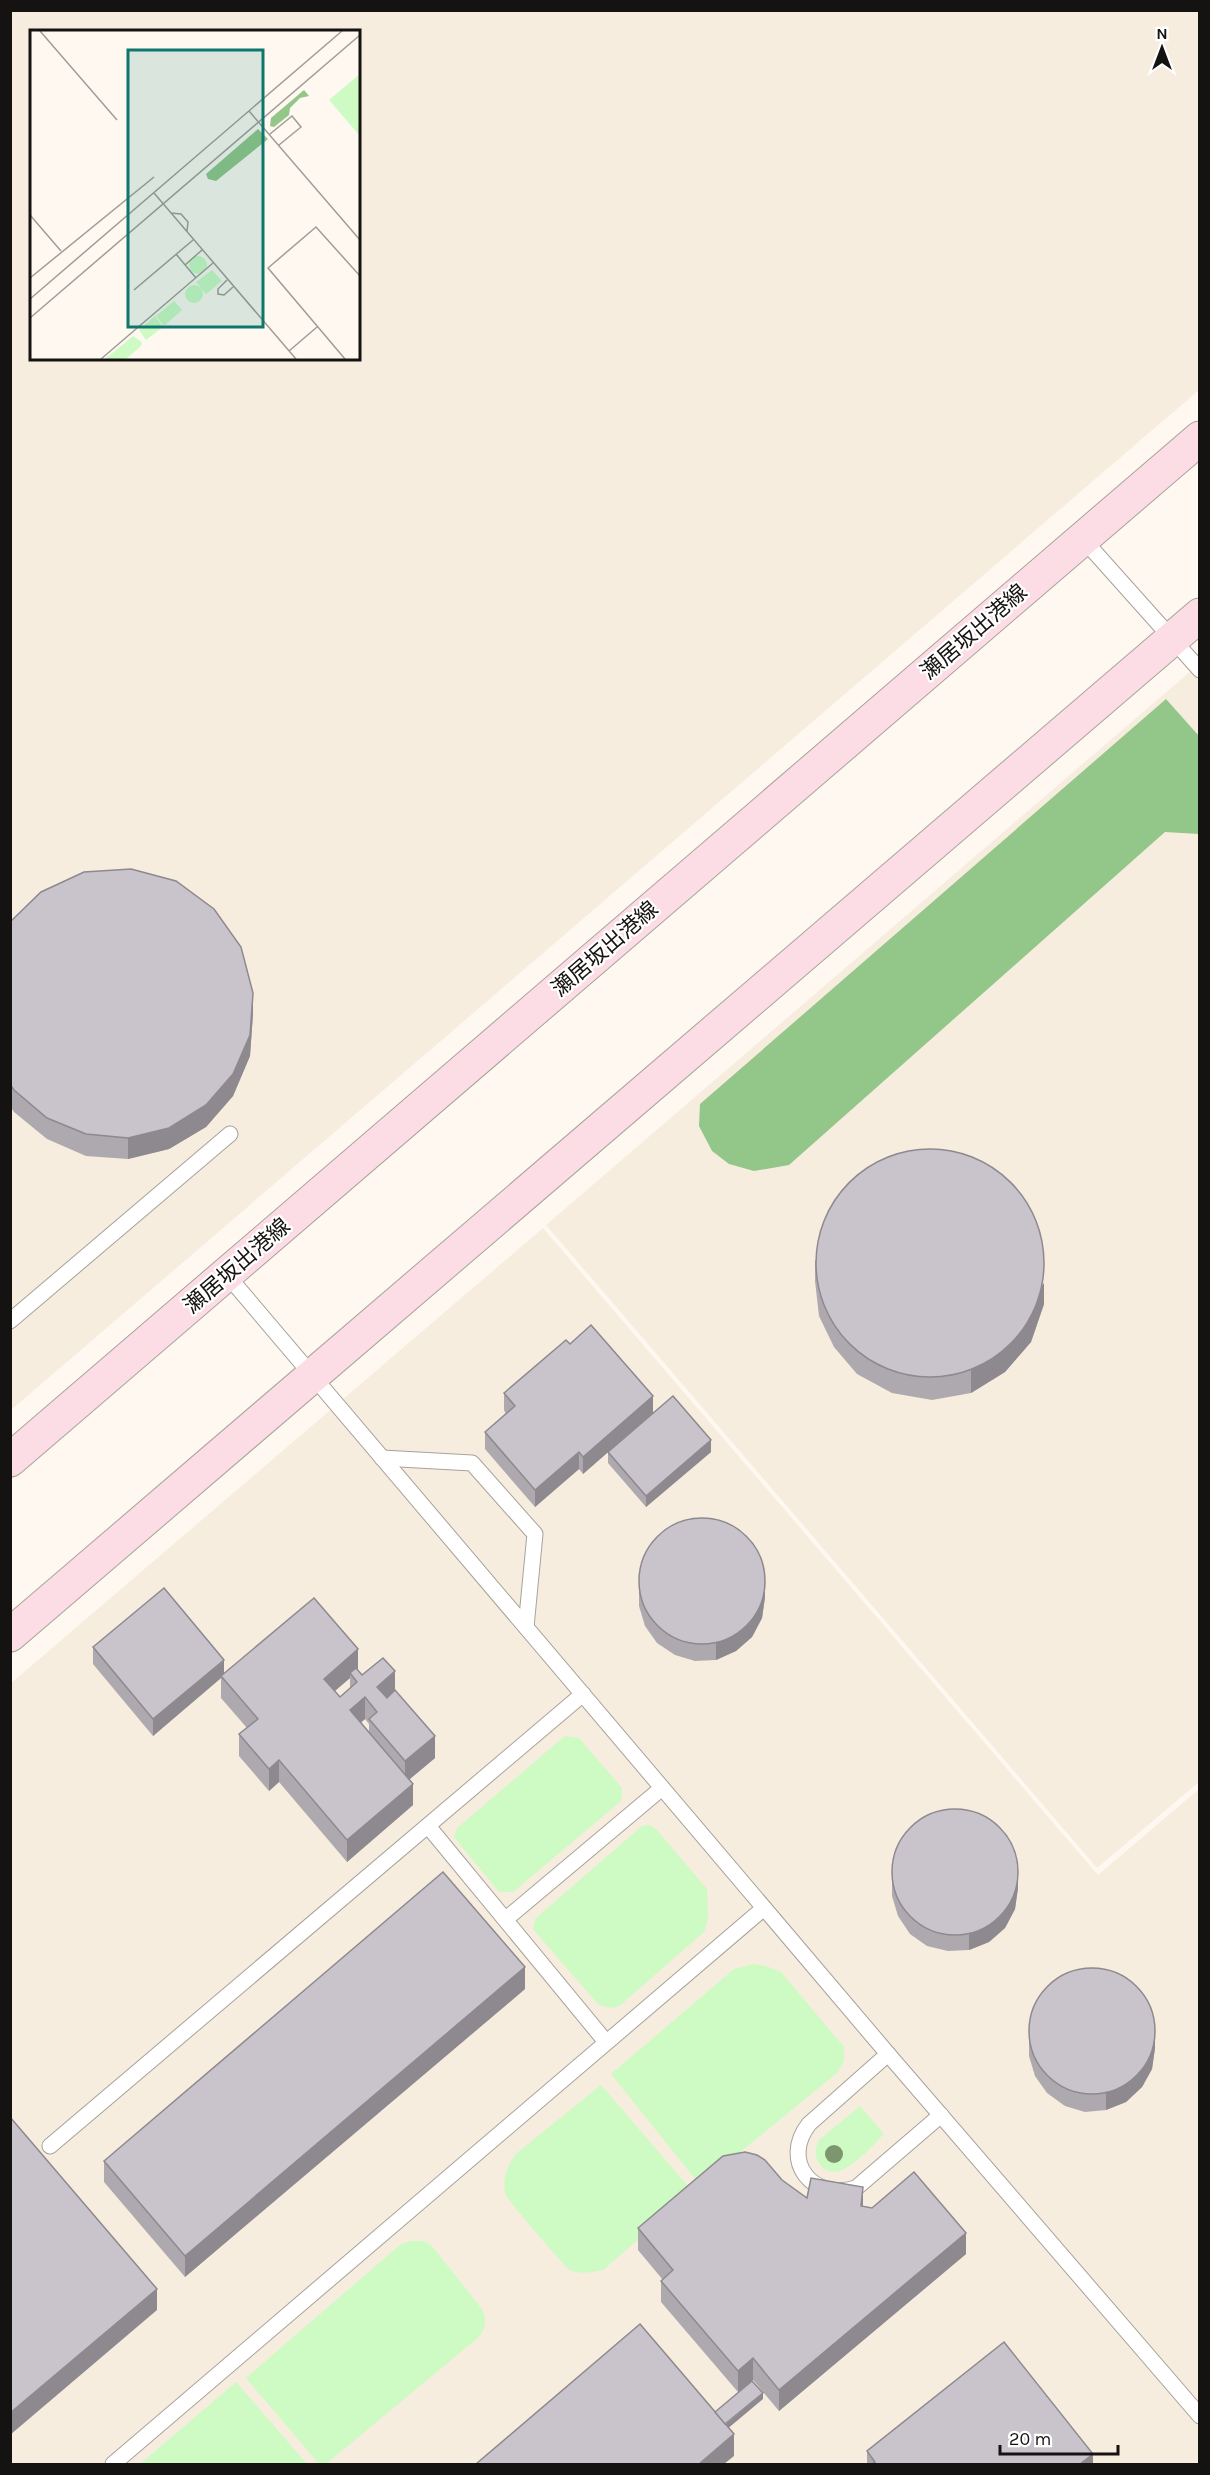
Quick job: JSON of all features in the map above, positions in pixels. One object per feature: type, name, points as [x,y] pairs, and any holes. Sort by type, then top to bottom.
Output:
[{"type":"main road","name":"瀬居坂出港線","points":[[10,1460],[1200,438]]},
{"type":"main road","points":[[10,1635],[1200,615]]},
{"type":"lane","points":[[1083,539],[1200,670]]},
{"type":"lane","points":[[10,1321],[230,1134]]},
{"type":"lane","points":[[227,1275],[888,2054],[1200,2416]]},
{"type":"lane","points":[[382,1458],[472,1463],[535,1534],[526,1628]]},
{"type":"lane","points":[[50,2146],[583,1694]]},
{"type":"lane","points":[[506,1919],[662,1788]]},
{"type":"lane","points":[[428,1826],[606,2042]]},
{"type":"lane","points":[[113,2464],[764,1908]]},
{"type":"lane","points":[[888,2054],[809,2124],[801,2134],[797,2153],[808,2179],[819,2188],[829,2191],[839,2192],[856,2188],[941,2115]]},
{"type":"shaded area","points":[[11,11],[1199,11],[1199,390],[11,1410]]},
{"type":"shaded area","points":[[1199,664],[1199,1782],[1097,1868],[546,1225]]},
{"type":"shaded area","points":[[543,1228],[1098,1875],[1199,1789],[1199,2464],[11,2464],[10,1684]]},
{"type":"green space","points":[[1166,699],[1199,736],[1199,834],[1165,832],[789,1165],[754,1171],[729,1164],[712,1151],[699,1126],[700,1104]]},
{"type":"green space","points":[[565,1736],[579,1738],[622,1788],[621,1801],[513,1892],[499,1892],[454,1837],[457,1828]]},
{"type":"green space","points":[[649,1825],[655,1828],[707,1889],[708,1918],[704,1932],[618,2007],[609,2008],[598,2004],[533,1929],[535,1919],[642,1826]]},
{"type":"green space","points":[[753,1964],[781,1972],[844,2047],[844,2061],[838,2072],[700,2185],[611,2074],[734,1969]]},
{"type":"green space","points":[[601,2085],[693,2192],[603,2270],[586,2273],[570,2270],[566,2266],[509,2200],[504,2184],[508,2166],[518,2152]]},
{"type":"green space","points":[[860,2106],[884,2134],[853,2164],[835,2172],[826,2170],[816,2158],[819,2140]]},
{"type":"green space","points":[[423,2241],[431,2245],[482,2309],[485,2320],[484,2329],[480,2336],[326,2464],[319,2464],[246,2378],[401,2244]]},
{"type":"green space","points":[[236,2382],[307,2464],[140,2464]]},
{"type":"building","points":[[131,869],[176,881],[214,909],[241,947],[253,993],[250,1035],[233,1074],[206,1105],[169,1128],[128,1138],[86,1134],[47,1118],[10,1084],[10,922],[41,892],[84,872]]},
{"type":"building","points":[[930,1149],[952,1151],[984,1162],[1011,1182],[1031,1209],[1042,1241],[1044,1263],[1042,1285],[1031,1317],[1011,1344],[984,1364],[952,1375],[930,1377],[908,1375],[876,1364],[849,1344],[829,1317],[818,1285],[816,1263],[818,1241],[829,1209],[849,1182],[876,1162],[908,1151]]},
{"type":"building","points":[[591,1325],[653,1396],[583,1457],[579,1452],[535,1490],[485,1432],[515,1406],[504,1393],[566,1340],[570,1344]]},
{"type":"building","points":[[673,1396],[711,1440],[646,1496],[608,1452]]},
{"type":"building","points":[[702,1518],[726,1523],[746,1537],[760,1557],[765,1581],[760,1605],[746,1625],[726,1639],[702,1644],[678,1639],[658,1625],[644,1605],[639,1581],[644,1557],[658,1537],[678,1523]]},
{"type":"building","points":[[164,1588],[224,1660],[153,1719],[93,1647]]},
{"type":"building","points":[[314,1598],[358,1649],[324,1679],[340,1697],[357,1682],[350,1673],[356,1668],[362,1675],[383,1658],[395,1671],[377,1687],[387,1698],[395,1690],[435,1736],[405,1761],[369,1719],[377,1712],[365,1697],[350,1710],[413,1784],[347,1840],[279,1760],[269,1769],[239,1734],[258,1719],[221,1676]]},
{"type":"building","points":[[955,1809],[979,1814],[999,1828],[1013,1848],[1018,1872],[1013,1896],[999,1916],[979,1930],[955,1935],[931,1930],[911,1916],[897,1896],[892,1872],[897,1848],[911,1828],[931,1814]]},
{"type":"building","points":[[443,1872],[525,1967],[185,2256],[104,2161]]},
{"type":"building","points":[[1092,1968],[1116,1973],[1136,1987],[1150,2007],[1155,2031],[1150,2055],[1136,2075],[1116,2089],[1092,2094],[1068,2089],[1048,2075],[1034,2055],[1029,2031],[1034,2007],[1048,1987],[1068,1973]]},
{"type":"building","points":[[10,2117],[157,2289],[10,2413]]},
{"type":"building","points":[[745,2152],[765,2160],[782,2180],[807,2198],[811,2178],[863,2187],[861,2206],[872,2208],[914,2172],[966,2233],[779,2390],[753,2358],[738,2371],[661,2281],[673,2270],[638,2228],[723,2156]]},
{"type":"building","points":[[640,2324],[734,2434],[699,2464],[476,2464]]},
{"type":"building","points":[[1004,2342],[1093,2454],[1080,2464],[872,2464],[875,2462],[867,2451]]},
{"type":"building","points":[[752,2381],[763,2393],[725,2424],[715,2412]]}]
